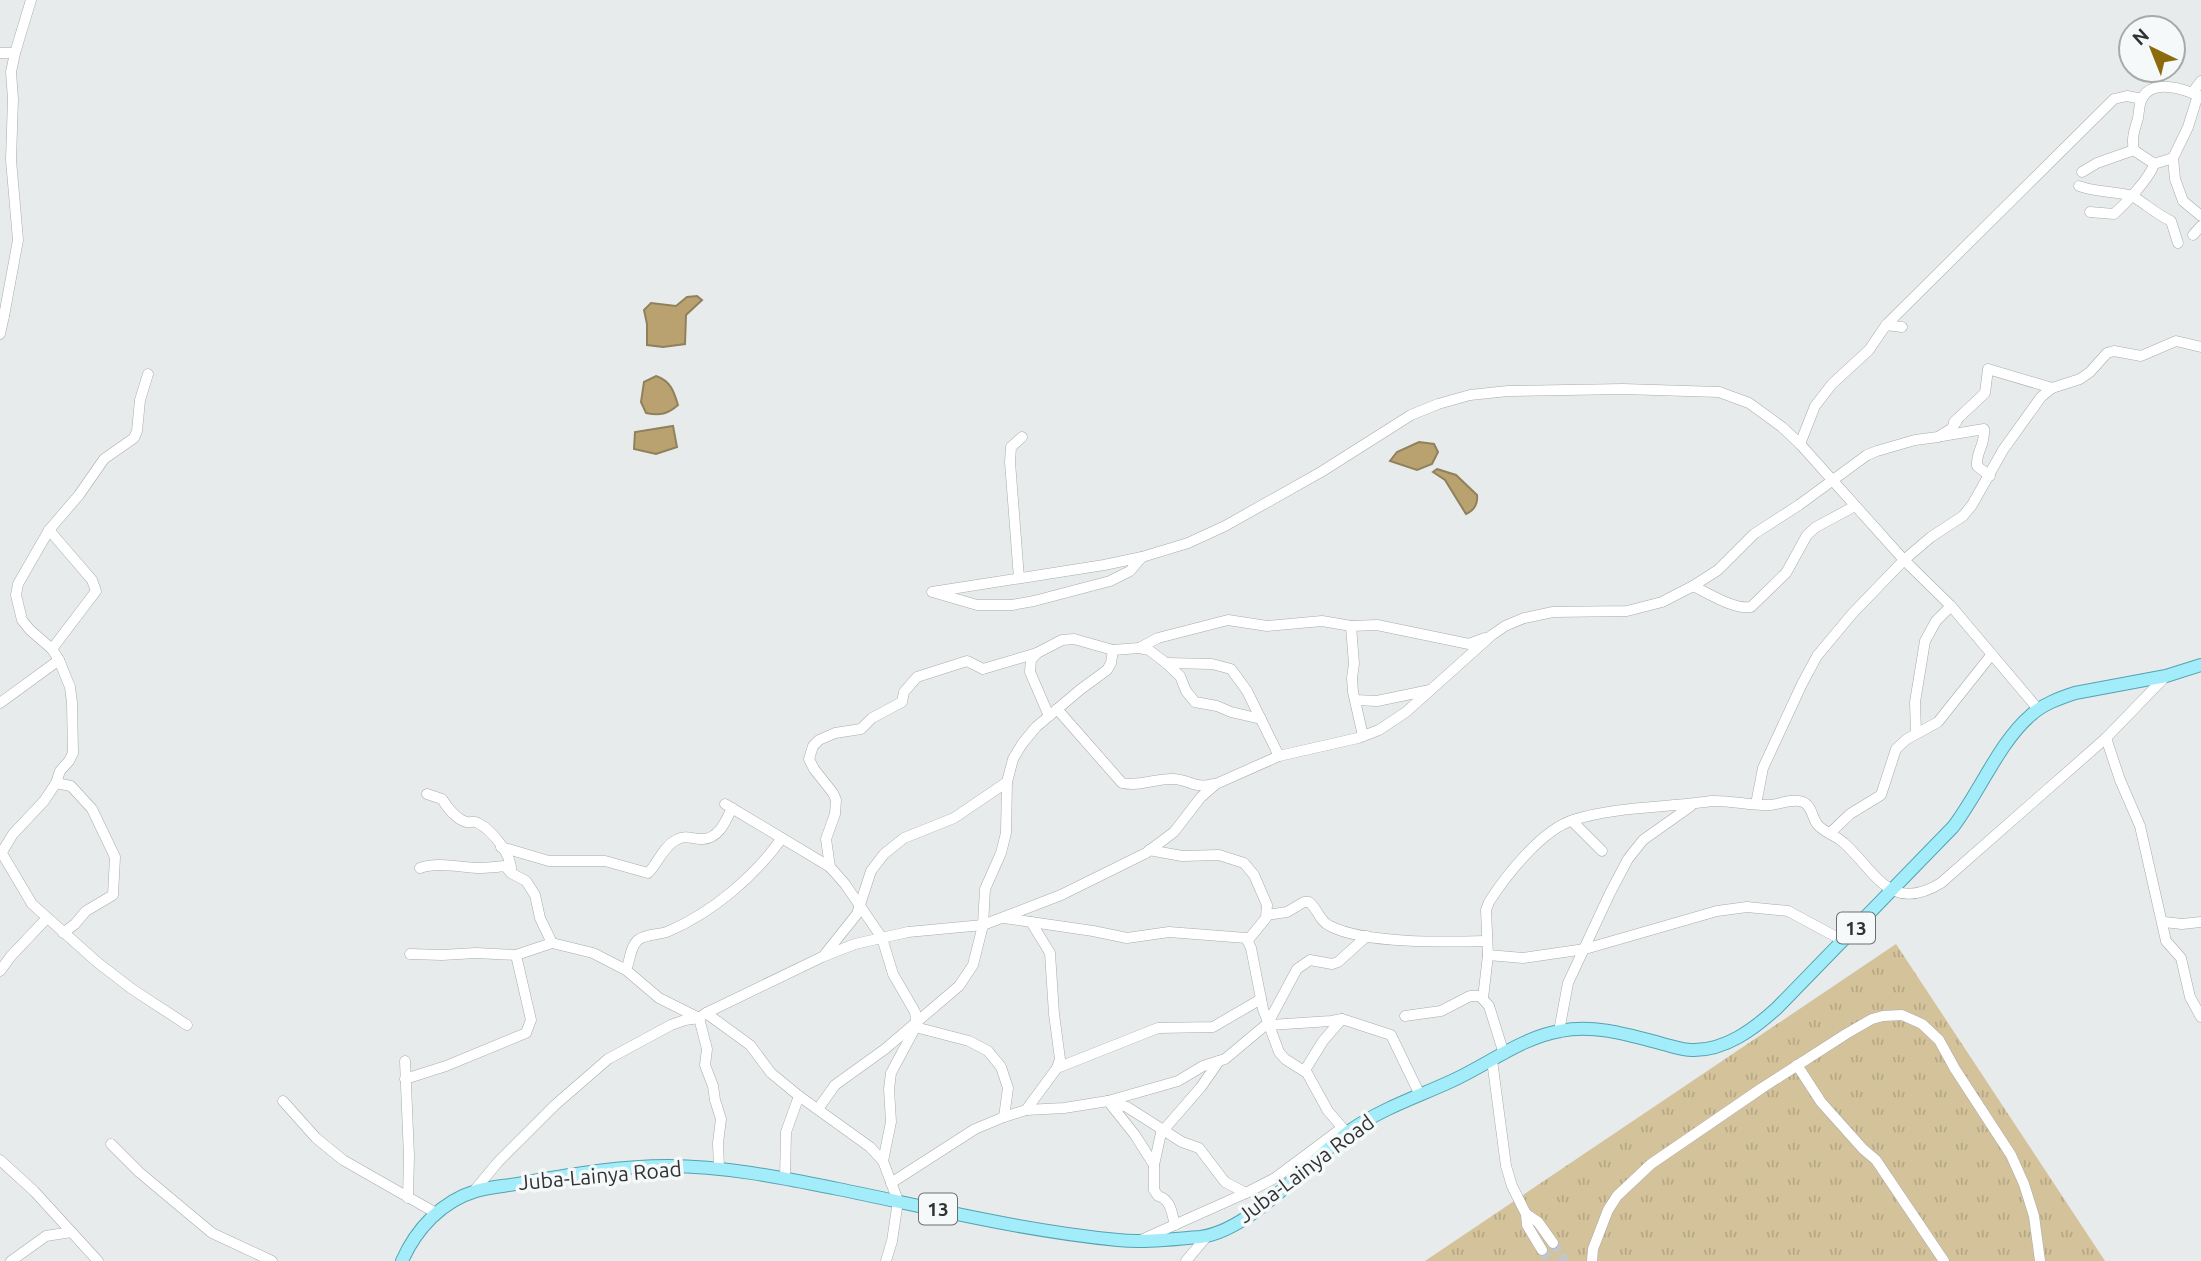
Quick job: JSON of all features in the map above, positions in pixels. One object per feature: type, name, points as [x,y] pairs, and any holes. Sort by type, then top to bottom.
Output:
[{"type":"main road","name":"Juba-Lainya Road","points":[[402,1261],[416,1235],[436,1213],[454,1199],[473,1192],[547,1178],[667,1166],[719,1169],[785,1179],[1048,1230],[1121,1240],[1207,1236],[1240,1222],[1291,1182],[1345,1130],[1535,1039],[1559,1031],[1590,1028],[1613,1031],[1689,1051],[1709,1048],[1736,1038],[1763,1021],[1953,827],[2017,729],[2038,709],[2075,693],[2166,676],[2201,665]]},
{"type":"street","points":[[0,334],[18,240],[11,160],[11,72],[31,0]]},
{"type":"street","points":[[0,53],[15,53]]},
{"type":"street","points":[[2201,81],[2188,127],[2173,158],[2175,179],[2183,201],[2201,216]]},
{"type":"street","points":[[2134,150],[2133,133],[2141,99],[2152,90],[2162,88],[2182,89],[2197,95]]},
{"type":"street","points":[[1800,444],[1815,406],[1832,384],[1869,350],[1886,325],[2114,99],[2127,96],[2141,99]]},
{"type":"street","points":[[2134,150],[2154,164]]},
{"type":"street","points":[[2082,172],[2097,163],[2134,150]]},
{"type":"street","points":[[2154,164],[2173,158]]},
{"type":"street","points":[[2090,212],[2114,214],[2132,196],[2154,164]]},
{"type":"street","points":[[2079,186],[2091,191],[2132,196],[2171,221],[2178,243]]},
{"type":"street","points":[[2193,235],[2201,226]]},
{"type":"street","points":[[1886,325],[1902,327]]},
{"type":"street","points":[[1756,804],[1763,768],[1817,656],[1852,614],[1904,560],[1931,537],[1963,516],[2003,450],[2041,397],[2052,388],[2080,379],[2090,372],[2107,352],[2141,356],[2176,341],[2201,347]]},
{"type":"street","points":[[1938,437],[1985,393],[1988,369],[2052,388]]},
{"type":"street","points":[[148,374],[140,400],[134,438],[104,459],[79,495],[49,530],[23,575],[16,594],[22,620],[52,649],[70,688],[74,753],[60,771],[56,783],[44,801],[1,851],[32,904],[132,989],[187,1025]]},
{"type":"street","points":[[1142,557],[1130,571],[1110,581],[1012,605],[977,605],[932,592],[1104,565],[1188,543],[1225,526],[1321,472],[1411,415],[1470,395],[1508,391],[1623,389],[1719,392],[1749,403],[1800,444],[1904,560],[1951,606],[2038,709]]},
{"type":"street","points":[[1938,437],[1951,429],[1957,421]]},
{"type":"street","points":[[1057,709],[1122,783],[1179,779],[1202,787],[1279,756],[1379,730],[1406,712],[1492,635],[1524,618],[1553,612],[1627,611],[1643,608],[1693,586],[1717,570],[1754,534],[1877,451],[1984,429],[1985,442],[1976,457],[1977,466],[1990,475]]},
{"type":"street","points":[[1019,578],[1010,462],[1011,447],[1022,437]]},
{"type":"street","points":[[1693,586],[1728,601],[1735,607],[1751,607],[1786,573],[1807,534],[1855,506]]},
{"type":"street","points":[[49,530],[92,580],[96,591],[52,649]]},
{"type":"street","points":[[1916,733],[1915,702],[1925,641],[1936,621],[1951,606]]},
{"type":"street","points":[[1139,648],[1158,638],[1228,620],[1273,626],[1322,621],[1351,626],[1389,626],[1469,644],[1492,635]]},
{"type":"street","points":[[1351,626],[1354,664],[1352,678],[1363,736]]},
{"type":"street","points":[[830,867],[827,839],[835,814],[835,800],[809,759],[813,746],[819,740],[835,733],[861,729],[873,718],[895,707],[902,702],[904,692],[917,677],[967,661],[983,669],[1037,653],[1069,639],[1079,639],[1113,650],[1139,648],[1154,653],[1180,676],[1185,691],[1195,702],[1216,705],[1231,712],[1261,719]]},
{"type":"street","points":[[818,1110],[835,1085],[868,1063],[916,1024],[967,976],[973,965],[983,925],[985,889],[1002,853],[1006,833],[1007,782],[1013,759],[1022,744],[1049,716],[1107,670],[1113,650]]},
{"type":"street","points":[[1037,653],[1031,660],[1030,672],[1049,716]]},
{"type":"street","points":[[1830,834],[1850,814],[1881,795],[1896,749],[1916,733],[1938,722],[1992,654]]},
{"type":"street","points":[[0,703],[59,660]]},
{"type":"street","points":[[1166,663],[1212,664],[1231,669],[1242,682],[1279,756]]},
{"type":"street","points":[[1504,1054],[1493,1016],[1483,998],[1488,955],[1486,909],[1492,897],[1535,846],[1556,829],[1572,821],[1666,805],[1724,800],[1767,805],[1800,801],[1805,803],[1816,823],[1844,842],[1880,882],[1893,890],[1912,894],[1932,889],[2106,738],[2166,676]]},
{"type":"street","points":[[1355,700],[1389,700],[1431,690]]},
{"type":"street","points":[[2106,738],[2140,826],[2164,922],[2166,941],[2181,958],[2190,997],[2201,1017]]},
{"type":"street","points":[[822,957],[856,916],[874,865],[897,842],[954,818],[1007,782]]},
{"type":"street","points":[[56,783],[71,786],[92,809],[116,863],[113,895],[86,911],[75,925],[63,933]]},
{"type":"street","points":[[473,1192],[498,1162],[555,1105],[608,1059],[671,1025],[703,1016],[822,957],[855,944],[908,932],[983,925],[1060,895],[1149,850],[1174,832],[1201,797],[1216,783]]},
{"type":"street","points":[[427,794],[442,799],[464,822],[476,822],[492,835],[512,863],[511,873]]},
{"type":"street","points":[[1559,1031],[1569,983],[1609,893],[1636,847],[1693,804]]},
{"type":"street","points":[[501,847],[549,862],[605,861],[648,873],[674,841],[688,836],[702,839],[720,831],[728,806],[830,867],[882,938],[893,974],[912,1005],[916,1024],[891,1073],[891,1122],[883,1161]]},
{"type":"street","points":[[1572,821],[1602,851]]},
{"type":"street","points":[[626,970],[632,947],[640,938],[667,932],[719,901],[761,866],[782,838]]},
{"type":"street","points":[[1139,1241],[1275,1178],[1345,1130],[1328,1111],[1310,1077],[1279,1052],[1268,1024],[1248,940],[1267,915],[1265,898],[1254,875],[1244,863],[1220,855],[1182,856],[1149,850]]},
{"type":"street","points":[[420,868],[432,864],[481,868],[505,866],[511,873],[526,881],[535,895],[540,918],[552,943]]},
{"type":"street","points":[[1267,915],[1287,912],[1309,902],[1328,925],[1345,933],[1432,942],[1486,941]]},
{"type":"street","points":[[1488,955],[1523,958],[1585,949],[1717,911],[1747,907],[1788,911],[1844,940]]},
{"type":"street","points":[[0,971],[47,918]]},
{"type":"street","points":[[1004,918],[1127,938],[1169,932],[1242,937],[1248,940]]},
{"type":"street","points":[[1026,1110],[1057,1068],[1060,1052],[1054,1014],[1050,953],[1031,922]]},
{"type":"street","points":[[2164,922],[2201,922]]},
{"type":"street","points":[[891,1183],[975,1129],[1004,1117],[1026,1110],[1064,1108],[1108,1101],[1169,1085],[1203,1066],[1219,1061],[1232,1054],[1268,1024],[1297,969],[1310,960],[1332,964],[1338,962],[1367,936]]},
{"type":"street","points":[[410,954],[516,955],[552,943],[593,953],[626,970],[659,998],[703,1016],[750,1045],[771,1073],[870,1147],[883,1161],[898,1201],[886,1261]]},
{"type":"street","points":[[405,1079],[446,1066],[526,1033],[531,1020],[516,955]]},
{"type":"street","points":[[1405,1016],[1444,1010],[1470,996],[1483,998]]},
{"type":"street","points":[[1057,1068],[1158,1028],[1213,1027],[1261,999]]},
{"type":"street","points":[[1592,1261],[1593,1249],[1608,1210],[1618,1196],[1651,1164],[1797,1065],[1871,1019],[1902,1015],[1922,1024],[1940,1040],[1955,1069],[2011,1155],[2034,1216],[2040,1261]]},
{"type":"street","points":[[703,1016],[707,1049],[705,1065],[721,1119],[719,1169]]},
{"type":"street","points":[[1268,1024],[1342,1019],[1391,1035],[1420,1095]]},
{"type":"street","points":[[1304,1070],[1342,1019]]},
{"type":"street","points":[[916,1024],[969,1041],[988,1051],[1001,1067],[1008,1088],[1004,1117]]},
{"type":"street","points":[[1492,1060],[1506,1166],[1512,1186],[1526,1214],[1527,1225],[1542,1250]]},
{"type":"street","points":[[405,1061],[408,1198]]},
{"type":"street","points":[[1175,1225],[1168,1201],[1158,1196],[1154,1190],[1158,1139],[1219,1061]]},
{"type":"street","points":[[1797,1065],[1821,1102],[1876,1160],[1944,1261]]},
{"type":"street","points":[[785,1179],[786,1132],[799,1096]]},
{"type":"street","points":[[283,1101],[316,1139],[342,1160],[436,1213]]},
{"type":"street","points":[[1108,1101],[1137,1112],[1182,1143],[1199,1148],[1225,1182],[1246,1193]]},
{"type":"street","points":[[1108,1101],[1154,1165]]},
{"type":"street","points":[[111,1144],[139,1172],[212,1233],[272,1261]]},
{"type":"street","points":[[0,1160],[34,1191],[98,1261]]},
{"type":"street","points":[[1526,1214],[1538,1222],[1553,1243]]},
{"type":"street","points":[[11,1261],[46,1236],[71,1233]]},
{"type":"street","points":[[1186,1261],[1207,1236]]},
{"type":"green space","points":[[1896,944],[2105,1261],[1425,1261]]},
{"type":"shaded area","points":[[697,296],[702,300],[686,315],[685,344],[663,347],[647,345],[644,310],[651,303],[676,306],[687,297]]},
{"type":"shaded area","points":[[656,376],[668,384],[678,405],[660,414],[646,413],[641,402],[644,382]]},
{"type":"shaded area","points":[[673,426],[677,447],[656,454],[634,449],[635,432]]},
{"type":"shaded area","points":[[1419,442],[1434,444],[1438,452],[1432,464],[1417,470],[1390,461],[1397,452]]},
{"type":"shaded area","points":[[1437,469],[1456,475],[1477,495],[1472,511],[1466,514],[1445,480],[1433,472]]},
{"type":"tunnel","points":[[1553,1243],[1565,1261]]},
{"type":"tunnel","points":[[1542,1250],[1550,1261]]}]
